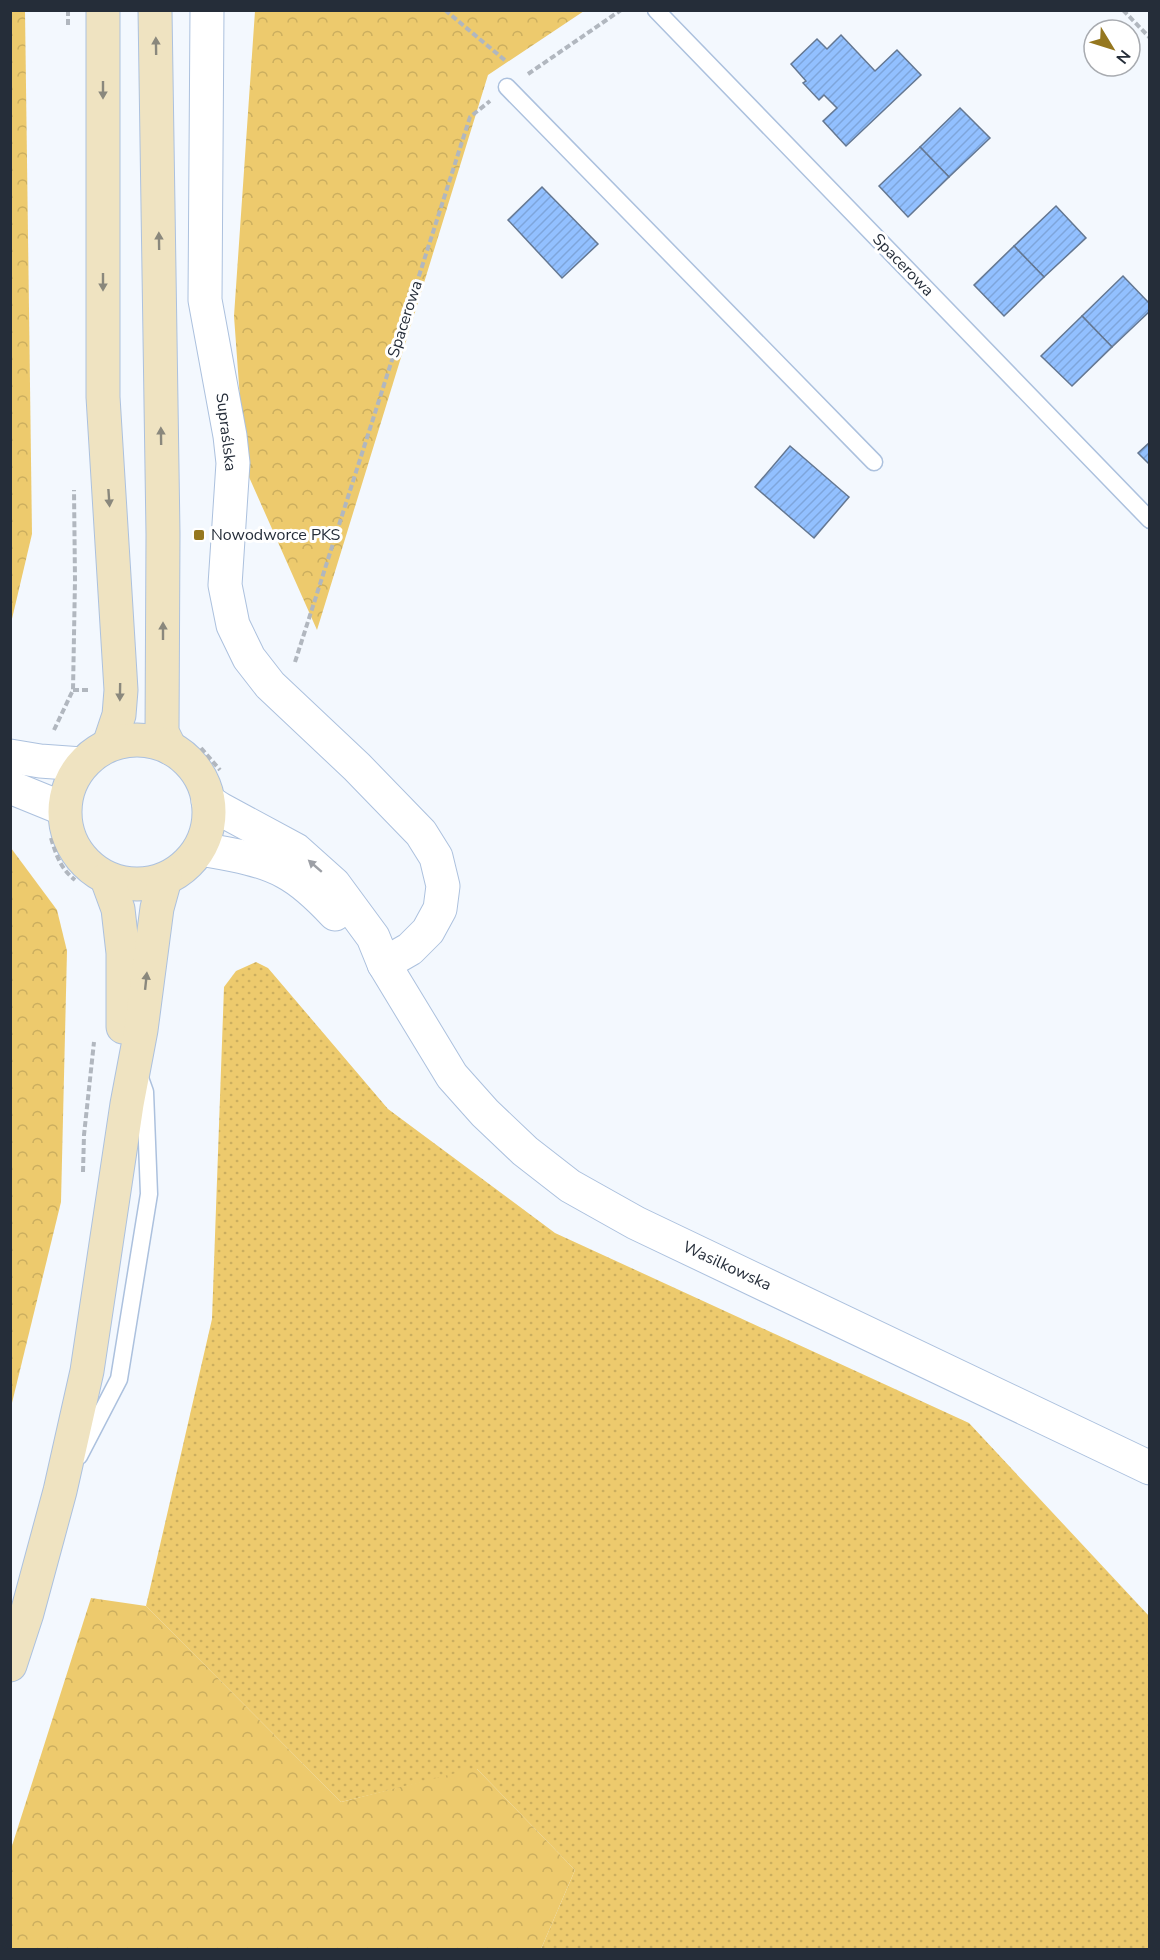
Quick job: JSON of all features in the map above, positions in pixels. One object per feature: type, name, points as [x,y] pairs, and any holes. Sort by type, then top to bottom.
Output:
[{"type":"main road","points":[[103,10],[103,397],[121,690],[119,715],[109,745]]},
{"type":"main road","points":[[155,10],[163,534],[162,732],[170,748]]},
{"type":"main road","points":[[95,882],[145,885],[165,879],[185,867],[200,849],[208,826],[206,787],[197,771],[185,757],[170,748],[149,741],[128,741],[109,745],[82,764],[69,785],[57,822],[66,831],[73,848],[88,867],[95,882],[118,909],[123,953],[123,1029],[127,1104]]},
{"type":"main road","points":[[10,1665],[27,1613],[60,1491],[87,1371],[127,1104],[141,1030],[155,920],[165,879]]},
{"type":"street","name":"Supraślska","points":[[207,10],[205,300],[233,463],[225,585],[233,625],[249,658],[270,685],[357,767],[421,833],[436,857],[443,886],[440,909],[428,931],[410,950],[384,964]]},
{"type":"street","points":[[10,756],[82,764]]},
{"type":"street","points":[[10,787],[57,822]]},
{"type":"street","name":"Wasilkowska","points":[[208,801],[296,850],[334,884],[373,937],[384,964],[453,1076],[485,1113],[525,1151],[570,1186],[636,1222],[1149,1468]]},
{"type":"street","name":"Wasilkowska","points":[[200,849],[250,858],[285,872],[321,899],[343,923],[359,947],[384,964]]},
{"type":"lane","name":"Spacerowa","points":[[656,10],[1149,520]]},
{"type":"lane","points":[[507,87],[874,462]]},
{"type":"lane","points":[[60,1491],[119,1379],[149,1194],[145,1092],[135,1060]]},
{"type":"path","points":[[445,10],[524,76]]},
{"type":"path","name":"Spacerowa","points":[[283,698],[470,117],[507,87],[621,10]]},
{"type":"path","points":[[1123,10],[1149,38]]},
{"type":"path","points":[[57,822],[57,858],[68,874],[95,882]]},
{"type":"path","points":[[82,1172],[96,1031]]},
{"type":"green space","points":[[10,11],[25,11],[32,534],[11,623]]},
{"type":"green space","points":[[255,11],[584,11],[488,75],[317,630],[245,468],[234,316]]},
{"type":"green space","points":[[11,848],[57,910],[67,951],[61,1202],[11,1407]]},
{"type":"green space","points":[[256,962],[268,968],[388,1109],[555,1233],[969,1423],[1149,1616],[1149,1949],[541,1949],[575,1870],[477,1769],[341,1802],[146,1606],[212,1319],[224,987],[236,971]]},
{"type":"green space","points":[[91,1598],[146,1606],[341,1802],[476,1768],[575,1870],[541,1949],[11,1949],[11,1849]]},
{"type":"building","points":[[841,35],[875,71],[897,50],[921,75],[846,146],[823,121],[837,108],[824,95],[819,100],[803,83],[806,81],[791,64],[817,39],[827,49]]},
{"type":"building","points":[[960,108],[990,138],[949,177],[920,147]]},
{"type":"building","points":[[920,147],[949,177],[908,217],[879,186]]},
{"type":"building","points":[[542,187],[598,244],[562,278],[508,220]]},
{"type":"building","points":[[1056,206],[1086,238],[1044,277],[1014,246]]},
{"type":"building","points":[[1014,246],[1044,277],[1004,316],[974,285]]},
{"type":"building","points":[[1123,276],[1150,304],[1150,311],[1112,347],[1082,316]]},
{"type":"building","points":[[1082,316],[1112,347],[1072,386],[1041,356]]},
{"type":"building","points":[[1150,442],[1150,465],[1138,453]]},
{"type":"building","points":[[790,446],[849,497],[814,538],[755,487]]},
{"type":"place","name":"Nowodworce PKS","points":[[199,535]]}]
